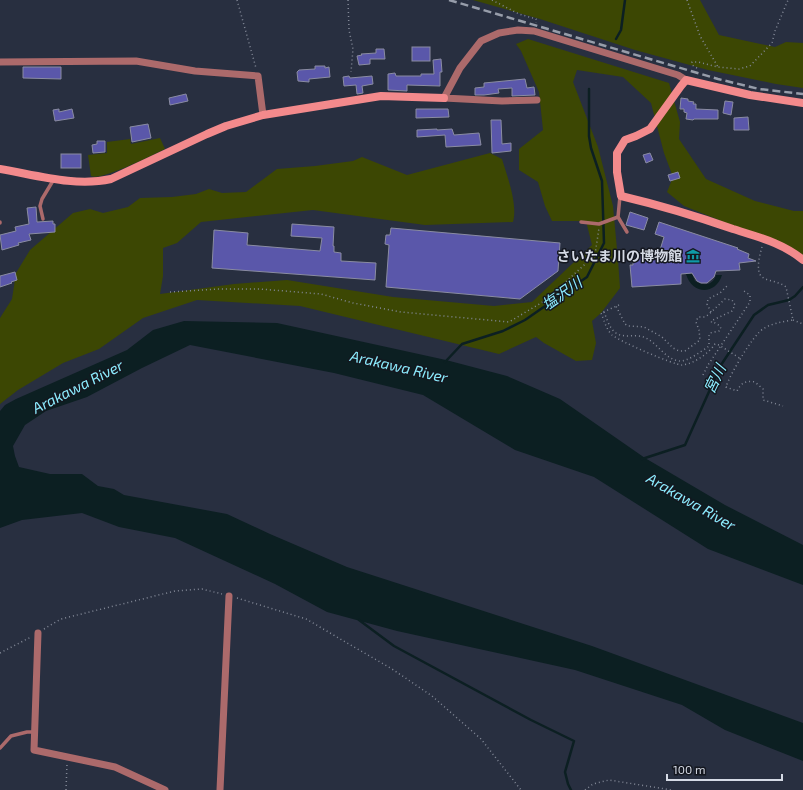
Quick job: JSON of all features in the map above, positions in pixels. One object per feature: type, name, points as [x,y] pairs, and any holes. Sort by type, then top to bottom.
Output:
[{"type":"street","points":[[444,98],[460,68],[481,41],[499,33],[518,30],[534,31],[678,75],[686,80],[750,95],[803,103]]},
{"type":"street","points":[[0,62],[136,61],[195,70],[258,76],[263,115]]},
{"type":"street","points":[[686,80],[650,129],[625,140],[618,153],[617,172],[620,196],[677,210],[765,239],[788,249],[803,260]]},
{"type":"street","points":[[0,169],[81,183],[101,181],[111,179],[226,126],[263,115],[381,96],[502,101],[537,100]]},
{"type":"street","points":[[220,790],[228,596]]},
{"type":"street","points":[[38,633],[34,750],[115,767],[165,790]]},
{"type":"lane","points":[[43,219],[40,206],[42,199],[54,178]]},
{"type":"lane","points":[[620,196],[618,217],[627,232]]},
{"type":"lane","points":[[580,222],[600,224],[618,217]]},
{"type":"lane","points":[[0,748],[10,736],[26,732],[35,732]]},
{"type":"path","points":[[237,0],[258,76]]},
{"type":"path","points":[[348,0],[349,30],[352,49],[351,72]]},
{"type":"path","points":[[492,0],[519,14],[536,19],[534,31]]},
{"type":"path","points":[[687,0],[700,36],[718,67]]},
{"type":"path","points":[[697,68],[692,65],[692,62],[739,69],[750,66],[772,43],[788,0]]},
{"type":"path","points":[[170,292],[217,289],[260,289],[321,294],[353,303],[401,312],[509,322],[546,300],[595,255],[600,224]]},
{"type":"path","points":[[765,239],[761,249],[758,268],[759,273],[763,278],[783,284],[786,287],[793,320]]},
{"type":"path","points":[[711,312],[707,304],[708,299],[720,293],[727,286]]},
{"type":"path","points":[[703,375],[750,302],[750,296],[744,291]]},
{"type":"path","points":[[604,312],[612,330],[617,334],[644,337],[652,341],[667,356],[678,361],[682,361],[691,358],[709,346],[710,333],[719,332],[721,329],[720,326],[712,323],[711,321],[732,311],[735,305],[729,298],[725,299],[705,316],[698,317],[696,322],[700,340],[682,352],[673,348],[662,337],[644,327],[628,326],[625,324],[616,306]]},
{"type":"path","points":[[619,304],[601,313],[605,324],[611,334],[615,337],[676,364],[684,365],[691,363],[711,350],[715,344],[721,346],[741,359]]},
{"type":"path","points":[[783,406],[763,400],[763,389],[755,382],[744,382],[737,391],[726,387],[732,371],[760,330],[774,324],[793,320],[803,324]]},
{"type":"path","points":[[0,653],[61,619],[175,590],[202,589],[306,619],[392,669],[432,696],[481,739],[521,790]]},
{"type":"path","points":[[66,790],[68,757]]},
{"type":"path","points":[[585,790],[593,784],[609,780],[672,790]]},
{"type":"green space","points":[[473,0],[700,0],[719,35],[775,47],[786,42],[803,43],[803,88],[708,70],[635,50],[540,19]]},
{"type":"green space","points":[[528,39],[669,83],[680,122],[679,139],[706,179],[755,201],[794,211],[803,211],[803,255],[799,252],[684,206],[667,192],[673,177],[664,153],[651,103],[623,77],[577,70],[573,82],[598,147],[613,206],[620,288],[601,313],[592,321],[596,343],[592,360],[576,361],[536,337],[499,354],[300,306],[197,300],[143,318],[99,349],[63,363],[18,390],[0,404],[0,318],[12,299],[16,273],[30,250],[73,213],[90,209],[103,213],[128,207],[140,198],[172,197],[196,194],[209,189],[222,193],[246,192],[277,169],[353,161],[362,157],[407,175],[490,153],[502,159],[513,199],[513,222],[425,225],[313,210],[201,222],[177,243],[163,248],[163,276],[160,294],[234,284],[287,280],[393,297],[494,306],[532,302],[592,245],[586,221],[552,221],[545,206],[538,182],[519,170],[519,149],[543,130],[539,92],[521,51],[516,44]]},
{"type":"green space","points":[[160,138],[165,149],[116,171],[97,177],[91,176],[88,155],[107,153],[107,142],[130,139],[131,144]]},
{"type":"water","points":[[686,274],[692,274],[695,281],[701,284],[710,283],[715,279],[716,275],[722,275],[719,282],[715,286],[704,290],[693,286]]},
{"type":"water","name":"Arakawa River","points":[[184,321],[277,323],[446,360],[507,376],[560,399],[645,458],[725,505],[803,545],[803,585],[708,549],[594,477],[515,450],[423,395],[334,373],[190,345],[87,397],[46,411],[25,425],[13,446],[19,467],[50,474],[82,474],[98,486],[114,489],[124,495],[227,514],[347,567],[592,646],[803,723],[803,761],[725,730],[682,705],[575,670],[397,631],[327,612],[275,584],[175,538],[119,527],[82,513],[22,520],[0,528],[0,411],[5,405],[127,350],[153,330]]},
{"type":"building","points":[[412,47],[430,47],[430,61],[412,61]]},
{"type":"building","points":[[376,49],[384,49],[385,59],[370,59],[370,64],[359,65],[357,56],[362,55],[361,54],[376,53]]},
{"type":"building","points":[[441,59],[442,72],[440,72],[440,86],[407,85],[407,91],[388,90],[388,74],[395,73],[396,76],[421,76],[421,74],[434,74],[433,60]]},
{"type":"building","points":[[315,66],[325,66],[325,68],[329,67],[330,77],[309,79],[309,82],[298,81],[297,72],[299,70],[315,69]]},
{"type":"building","points":[[23,67],[61,67],[61,79],[23,78]]},
{"type":"building","points":[[349,76],[350,78],[372,76],[373,84],[362,86],[363,93],[357,94],[356,85],[344,86],[343,77]]},
{"type":"building","points":[[525,79],[527,88],[534,87],[535,95],[512,96],[512,88],[498,89],[499,93],[475,95],[475,88],[484,87],[484,83]]},
{"type":"building","points":[[186,94],[188,101],[170,105],[169,98]]},
{"type":"building","points":[[681,98],[694,102],[693,104],[696,104],[696,109],[718,110],[718,119],[686,119],[687,113],[684,112],[684,109],[680,109]]},
{"type":"building","points":[[725,101],[733,102],[731,115],[723,113]]},
{"type":"building","points":[[59,109],[59,112],[72,109],[74,118],[55,121],[53,110]]},
{"type":"building","points":[[416,109],[448,109],[449,117],[416,118]]},
{"type":"building","points":[[748,117],[749,130],[734,130],[734,118]]},
{"type":"building","points":[[491,120],[501,120],[502,144],[511,143],[511,151],[492,153]]},
{"type":"building","points":[[148,124],[151,138],[132,142],[130,127]]},
{"type":"building","points":[[452,129],[454,135],[479,133],[481,145],[446,147],[445,135],[417,137],[417,130]]},
{"type":"building","points":[[97,141],[105,141],[105,152],[93,153],[92,145],[97,144]]},
{"type":"building","points":[[650,153],[653,160],[646,163],[643,155]]},
{"type":"building","points":[[61,154],[81,154],[81,168],[61,168]]},
{"type":"building","points":[[678,172],[680,178],[670,181],[668,175]]},
{"type":"building","points":[[36,207],[37,222],[53,221],[53,224],[55,224],[55,232],[29,234],[31,240],[18,243],[19,245],[2,250],[0,235],[16,231],[15,227],[29,224],[27,208]]},
{"type":"building","points":[[630,212],[648,218],[644,230],[626,225]]},
{"type":"building","name":"さいたま川の博物館","points":[[659,222],[738,248],[737,249],[749,254],[748,258],[756,261],[739,263],[740,270],[716,271],[714,277],[707,283],[697,281],[692,273],[681,274],[681,284],[632,287],[630,265],[633,265],[633,262],[637,261],[636,252],[660,250],[664,237],[655,234]]},
{"type":"building","points":[[292,224],[334,227],[334,252],[341,253],[341,261],[376,263],[375,280],[212,268],[214,230],[248,233],[247,245],[320,251],[322,238],[291,236]]},
{"type":"building","points":[[391,228],[560,243],[558,271],[520,299],[386,287],[389,245],[385,244],[386,235],[390,235]]},
{"type":"building","points":[[15,272],[17,280],[0,287],[0,276]]},
{"type":"waterway","name":"塩沢川","points":[[616,39],[621,30],[625,0]]},
{"type":"waterway","name":"塩沢川","points":[[445,362],[462,344],[503,331],[525,320],[587,277],[604,243],[602,181],[591,148],[589,136],[589,89]]},
{"type":"waterway","name":"宮川","points":[[642,459],[685,445],[721,365],[754,315],[768,305],[789,300],[803,287]]},
{"type":"waterway","points":[[359,620],[394,646],[531,720],[574,741],[565,772],[571,790]]},
{"type":"railway","points":[[449,0],[718,79],[759,89],[803,94]]},
{"type":"place","name":"さいたま川の博物館","points":[[693,256]]}]
